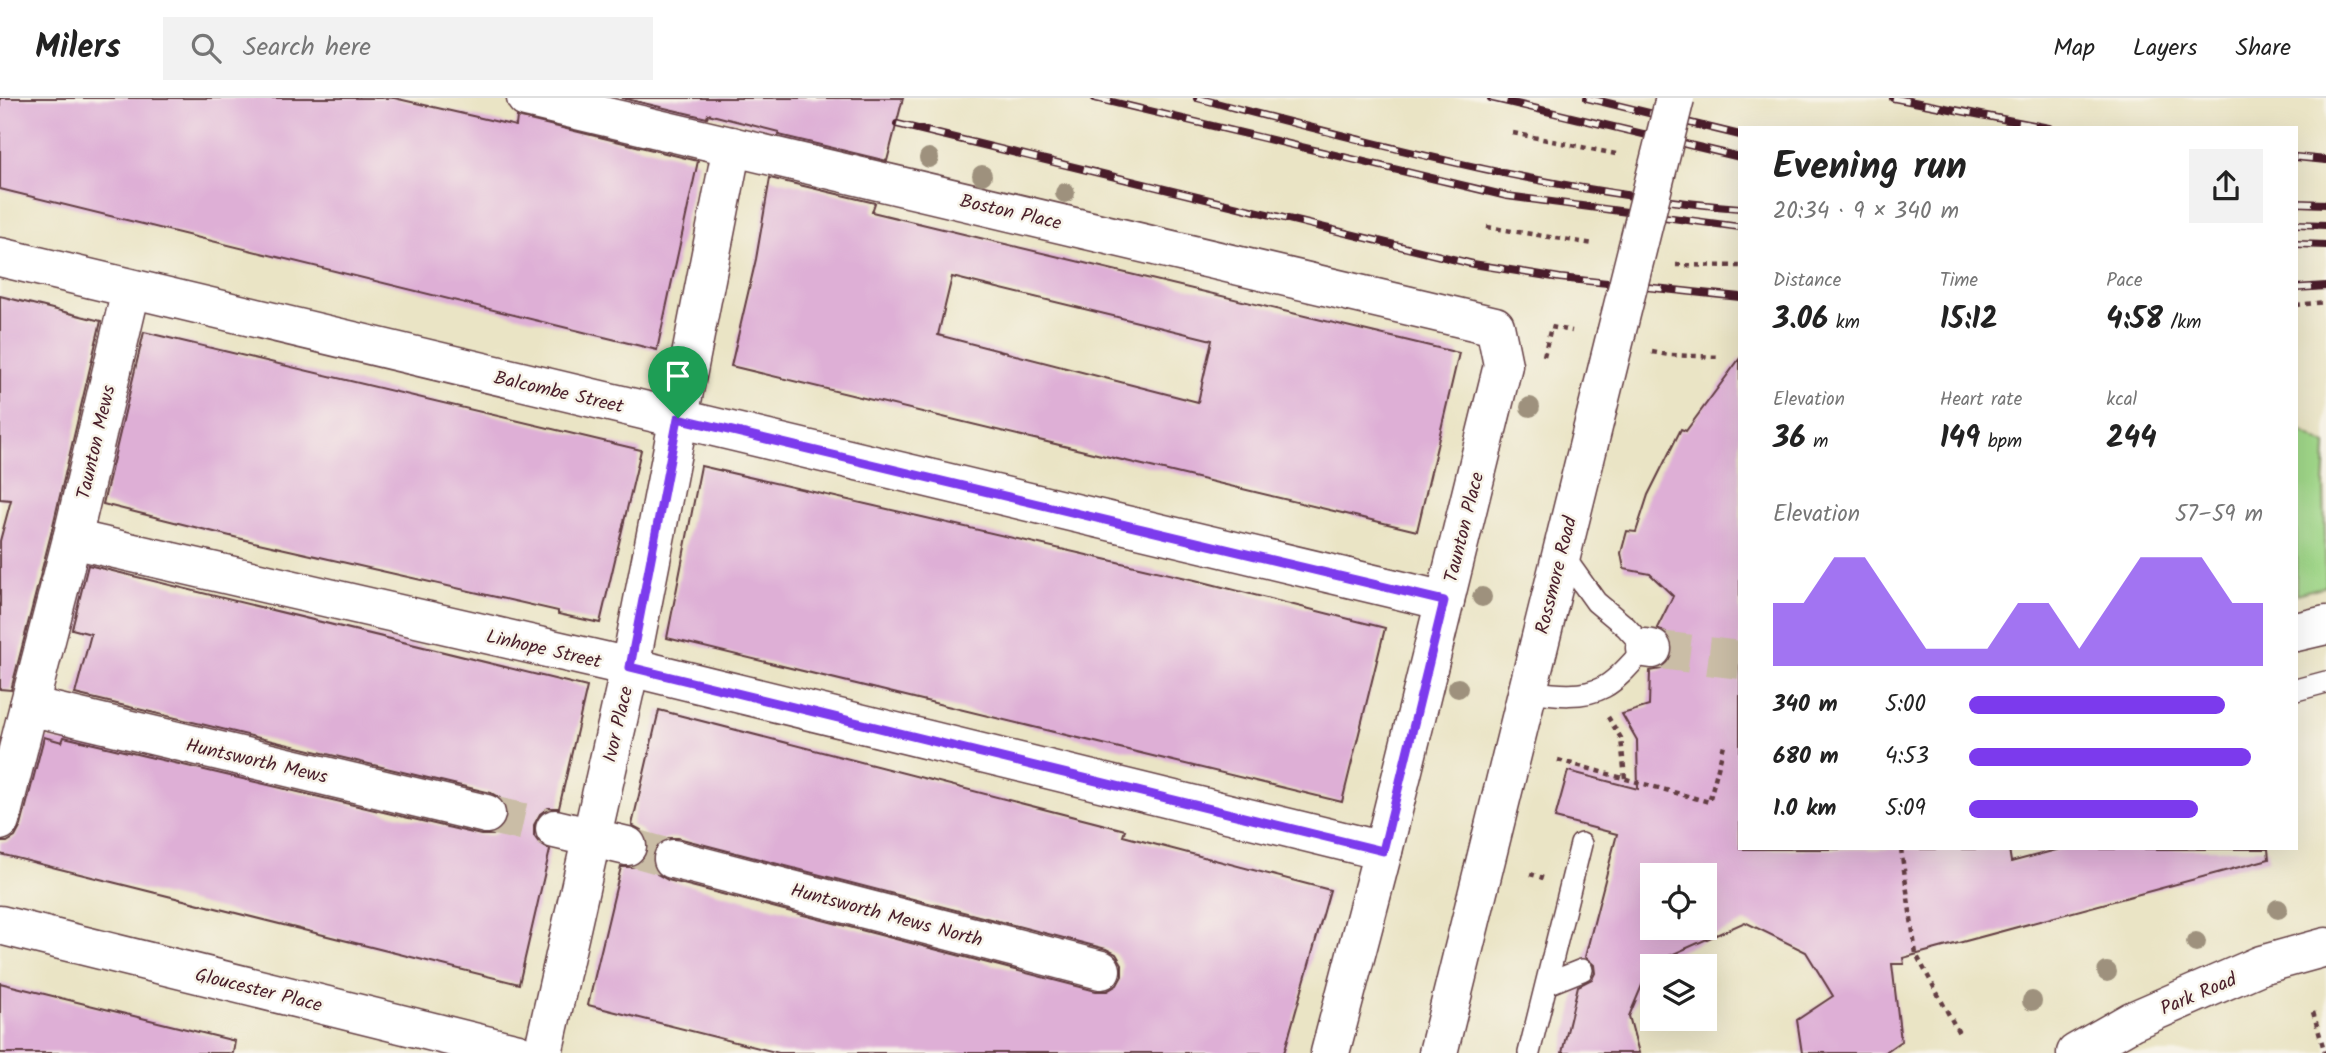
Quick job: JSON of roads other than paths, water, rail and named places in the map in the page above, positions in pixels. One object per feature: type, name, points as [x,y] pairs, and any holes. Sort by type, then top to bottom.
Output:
[{"type":"main road","name":"Boston Place","points":[[526,98],[1495,326]]},
{"type":"main road","name":"Rossmore Road","points":[[1438,1053],[1675,98]]},
{"type":"main road","name":"Ivor Place","points":[[543,1053],[630,667],[732,145]]},
{"type":"main road","name":"Balcombe Street","points":[[0,257],[1444,601]]},
{"type":"main road","name":"Taunton Mews","points":[[29,706],[131,290]]},
{"type":"main road","name":"Taunton Place","points":[[1330,1053],[1383,851],[1503,365],[1495,326]]},
{"type":"main road","name":"Linhope Street","points":[[72,539],[630,667],[1383,851]]},
{"type":"main road","points":[[2298,632],[2326,625]]},
{"type":"main road","name":"Huntsworth Mews","points":[[29,706],[486,814]]},
{"type":"main road","points":[[0,821],[29,706]]},
{"type":"main road","name":"Huntsworth Mews North","points":[[673,859],[1101,970]]},
{"type":"main road","name":"Gloucester Place","points":[[0,925],[517,1053]]},
{"type":"main road","name":"Park Road","points":[[2076,1053],[2132,1021],[2261,965],[2326,947]]},
{"type":"lane","points":[[1527,691],[1574,694],[1593,692],[1606,686],[1648,649],[1596,602],[1560,553]]},
{"type":"lane","points":[[2298,689],[2326,682]]},
{"type":"lane","points":[[1529,1053],[1581,844]]},
{"type":"lane","points":[[1546,984],[1582,970]]},
{"type":"tunnel","points":[[1652,649],[1738,660]]},
{"type":"tunnel","points":[[486,814],[555,829]]},
{"type":"tunnel","points":[[627,846],[673,859]]},
{"type":"railway","points":[[1095,98],[1507,196],[1738,227]]},
{"type":"railway","points":[[1197,98],[1398,149],[1534,179],[1671,201],[1738,208]]},
{"type":"railway","points":[[1491,98],[1738,157]]},
{"type":"railway","points":[[1587,98],[1738,135]]},
{"type":"railway","points":[[1893,98],[2039,126]]},
{"type":"railway","points":[[897,124],[1473,264],[1560,278],[1738,297]]},
{"type":"railway","points":[[2298,157],[2326,160]]},
{"type":"railway","points":[[2298,203],[2326,204]]},
{"type":"railway","points":[[2298,224],[2326,225]]},
{"type":"railway","points":[[2298,244],[2326,245]]},
{"type":"railway","points":[[2298,288],[2326,286]]}]
